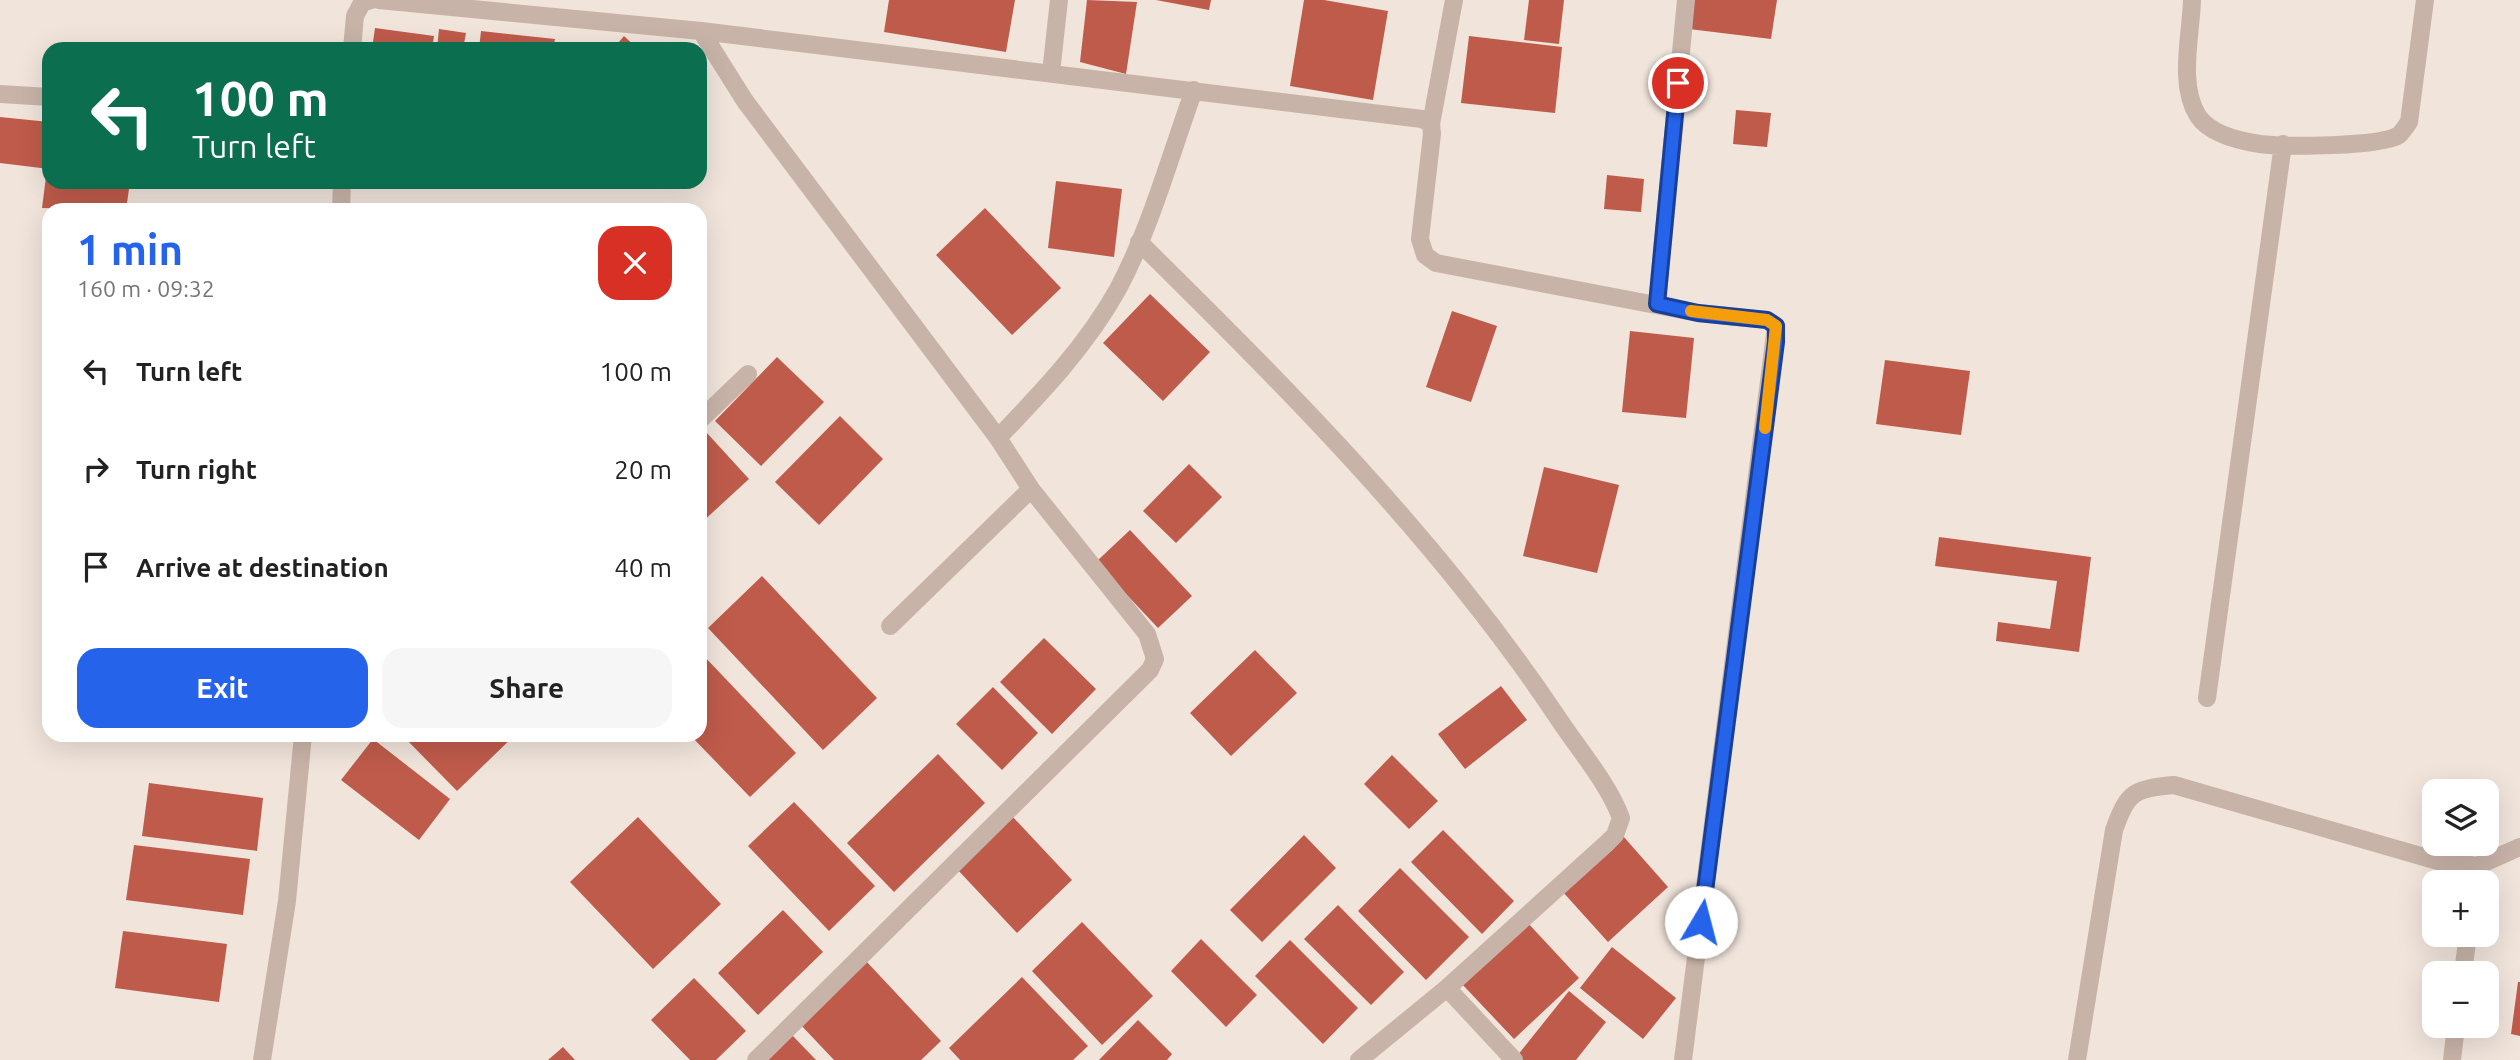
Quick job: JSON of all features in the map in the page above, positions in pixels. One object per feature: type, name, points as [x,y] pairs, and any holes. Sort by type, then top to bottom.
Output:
[{"type":"street","points":[[353,42],[355,16],[362,3],[371,0]]},
{"type":"street","points":[[379,0],[701,31],[1422,119],[1431,124]]},
{"type":"street","points":[[1051,74],[1059,0]]},
{"type":"street","points":[[1454,0],[1431,124],[1420,239],[1425,255],[1436,263],[1454,268],[1698,313],[1767,320],[1776,326],[1683,1060]]},
{"type":"street","points":[[1657,304],[1686,0]]},
{"type":"street","points":[[2192,0],[2187,90],[2199,118],[2222,134],[2262,144],[2375,143],[2399,135],[2409,122],[2425,0]]},
{"type":"street","points":[[701,31],[745,101],[998,438],[1031,489],[1147,634],[1155,659],[1150,670],[756,1060]]},
{"type":"street","points":[[998,438],[1082,343],[1117,289],[1139,242],[1194,90]]},
{"type":"street","points":[[0,94],[42,97]]},
{"type":"street","points":[[2207,698],[2283,144]]},
{"type":"street","points":[[1139,242],[1291,392],[1430,547],[1509,645],[1618,809],[1621,818],[1615,835],[1447,988],[1359,1060]]},
{"type":"street","points":[[707,414],[748,374]]},
{"type":"street","points":[[890,626],[1031,489]]},
{"type":"street","points":[[262,1060],[287,901],[302,742]]},
{"type":"street","points":[[2077,1060],[2114,830],[2124,803],[2140,789],[2174,785],[2463,870]]},
{"type":"street","points":[[2483,870],[2520,847]]},
{"type":"street","points":[[1447,988],[1514,1060]]},
{"type":"street","points":[[2452,1060],[2455,1038]]},
{"type":"building","points":[[889,0],[1015,0],[1006,52],[884,32]]},
{"type":"building","points":[[1087,0],[1137,2],[1126,74],[1080,62]]},
{"type":"building","points":[[1156,0],[1211,0],[1209,10]]},
{"type":"building","points":[[1304,0],[1324,0],[1388,11],[1373,100],[1290,86]]},
{"type":"building","points":[[1529,0],[1564,0],[1559,44],[1524,40]]},
{"type":"building","points":[[1693,0],[1777,0],[1771,39],[1689,29]]},
{"type":"building","points":[[375,28],[434,36],[433,42],[373,42]]},
{"type":"building","points":[[439,29],[466,33],[464,42],[438,42]]},
{"type":"building","points":[[481,31],[555,39],[554,42],[480,42]]},
{"type":"building","points":[[624,36],[630,42],[619,42]]},
{"type":"building","points":[[1469,36],[1562,47],[1555,113],[1461,103]]},
{"type":"building","points":[[1736,110],[1771,113],[1767,147],[1733,144]]},
{"type":"building","points":[[0,117],[42,121],[42,168],[0,163]]},
{"type":"building","points":[[1607,175],[1644,179],[1641,212],[1604,209]]},
{"type":"building","points":[[1056,181],[1122,189],[1114,257],[1048,248]]},
{"type":"building","points":[[44,189],[129,189],[127,203],[43,203]]},
{"type":"building","points":[[985,208],[1061,288],[1012,335],[936,255]]},
{"type":"building","points":[[1150,294],[1210,352],[1163,401],[1103,343]]},
{"type":"building","points":[[1452,311],[1497,326],[1471,402],[1426,387]]},
{"type":"building","points":[[1630,331],[1694,338],[1686,418],[1622,412]]},
{"type":"building","points":[[777,357],[824,402],[761,466],[715,421]]},
{"type":"building","points":[[1885,360],[1970,371],[1961,435],[1876,424]]},
{"type":"building","points":[[840,416],[883,459],[819,525],[775,482]]},
{"type":"building","points":[[707,433],[749,479],[707,518]]},
{"type":"building","points":[[1189,464],[1222,497],[1176,543],[1143,511]]},
{"type":"building","points":[[1544,467],[1619,485],[1597,573],[1523,556]]},
{"type":"building","points":[[1130,530],[1192,596],[1158,628],[1096,562]]},
{"type":"building","points":[[1939,537],[2091,557],[2079,652],[1996,641],[1998,622],[2050,629],[2057,581],[1935,566]]},
{"type":"building","points":[[762,576],[877,698],[823,750],[708,628]]},
{"type":"building","points":[[1044,638],[1096,689],[1052,734],[1000,682]]},
{"type":"building","points":[[1255,650],[1297,693],[1231,756],[1190,713]]},
{"type":"building","points":[[707,659],[796,753],[750,797],[697,742],[707,742]]},
{"type":"building","points":[[1501,686],[1527,720],[1465,769],[1438,734]]},
{"type":"building","points":[[993,687],[1038,733],[1002,770],[956,724]]},
{"type":"building","points":[[371,742],[377,742],[450,799],[419,840],[341,780]]},
{"type":"building","points":[[409,742],[508,742],[457,791]]},
{"type":"building","points":[[938,754],[985,803],[894,892],[847,843]]},
{"type":"building","points":[[1392,755],[1438,801],[1409,829],[1364,784]]},
{"type":"building","points":[[149,783],[263,798],[257,851],[142,836]]},
{"type":"building","points":[[794,802],[875,886],[829,931],[748,846]]},
{"type":"building","points":[[1011,815],[1072,880],[1017,933],[956,868]]},
{"type":"building","points":[[638,817],[721,904],[653,969],[570,882]]},
{"type":"building","points":[[1443,830],[1514,901],[1482,934],[1411,862]]},
{"type":"building","points":[[1304,835],[1336,868],[1262,942],[1230,910]]},
{"type":"building","points":[[1623,836],[1668,887],[1608,942],[1562,891]]},
{"type":"building","points":[[134,845],[250,859],[243,915],[126,900]]},
{"type":"building","points":[[1400,868],[1469,937],[1426,980],[1358,911]]},
{"type":"building","points":[[1338,905],[1404,972],[1371,1005],[1304,939]]},
{"type":"building","points":[[783,910],[823,952],[758,1015],[718,973]]},
{"type":"building","points":[[1526,921],[1579,978],[1514,1039],[1461,983]]},
{"type":"building","points":[[1082,922],[1153,996],[1102,1045],[1032,971]]},
{"type":"building","points":[[123,931],[227,944],[219,1002],[115,988]]},
{"type":"building","points":[[1201,939],[1257,995],[1226,1027],[1171,971]]},
{"type":"building","points":[[1290,940],[1358,1008],[1323,1044],[1255,976]]},
{"type":"building","points":[[1612,947],[1676,998],[1643,1039],[1580,988]]},
{"type":"building","points":[[865,960],[941,1041],[921,1060],[834,1060],[799,1023]]},
{"type":"building","points":[[1022,977],[1088,1046],[1073,1060],[960,1060],[949,1048]]},
{"type":"building","points":[[694,978],[746,1031],[716,1060],[690,1060],[651,1020]]},
{"type":"building","points":[[2520,982],[2520,1036],[2511,1034]]},
{"type":"building","points":[[1569,991],[1606,1022],[1576,1060],[1521,1060],[1517,1056]]},
{"type":"building","points":[[1138,1020],[1172,1054],[1167,1060],[1099,1060]]},
{"type":"building","points":[[791,1034],[816,1060],[764,1060]]},
{"type":"building","points":[[563,1047],[575,1060],[548,1060]]},
{"type":"slow traffic","points":[[1691,311],[1767,320],[1776,326],[1765,428]]},
{"type":"route","points":[[1678,83],[1657,304],[1698,313],[1767,320],[1776,326],[1701,922]]}]
